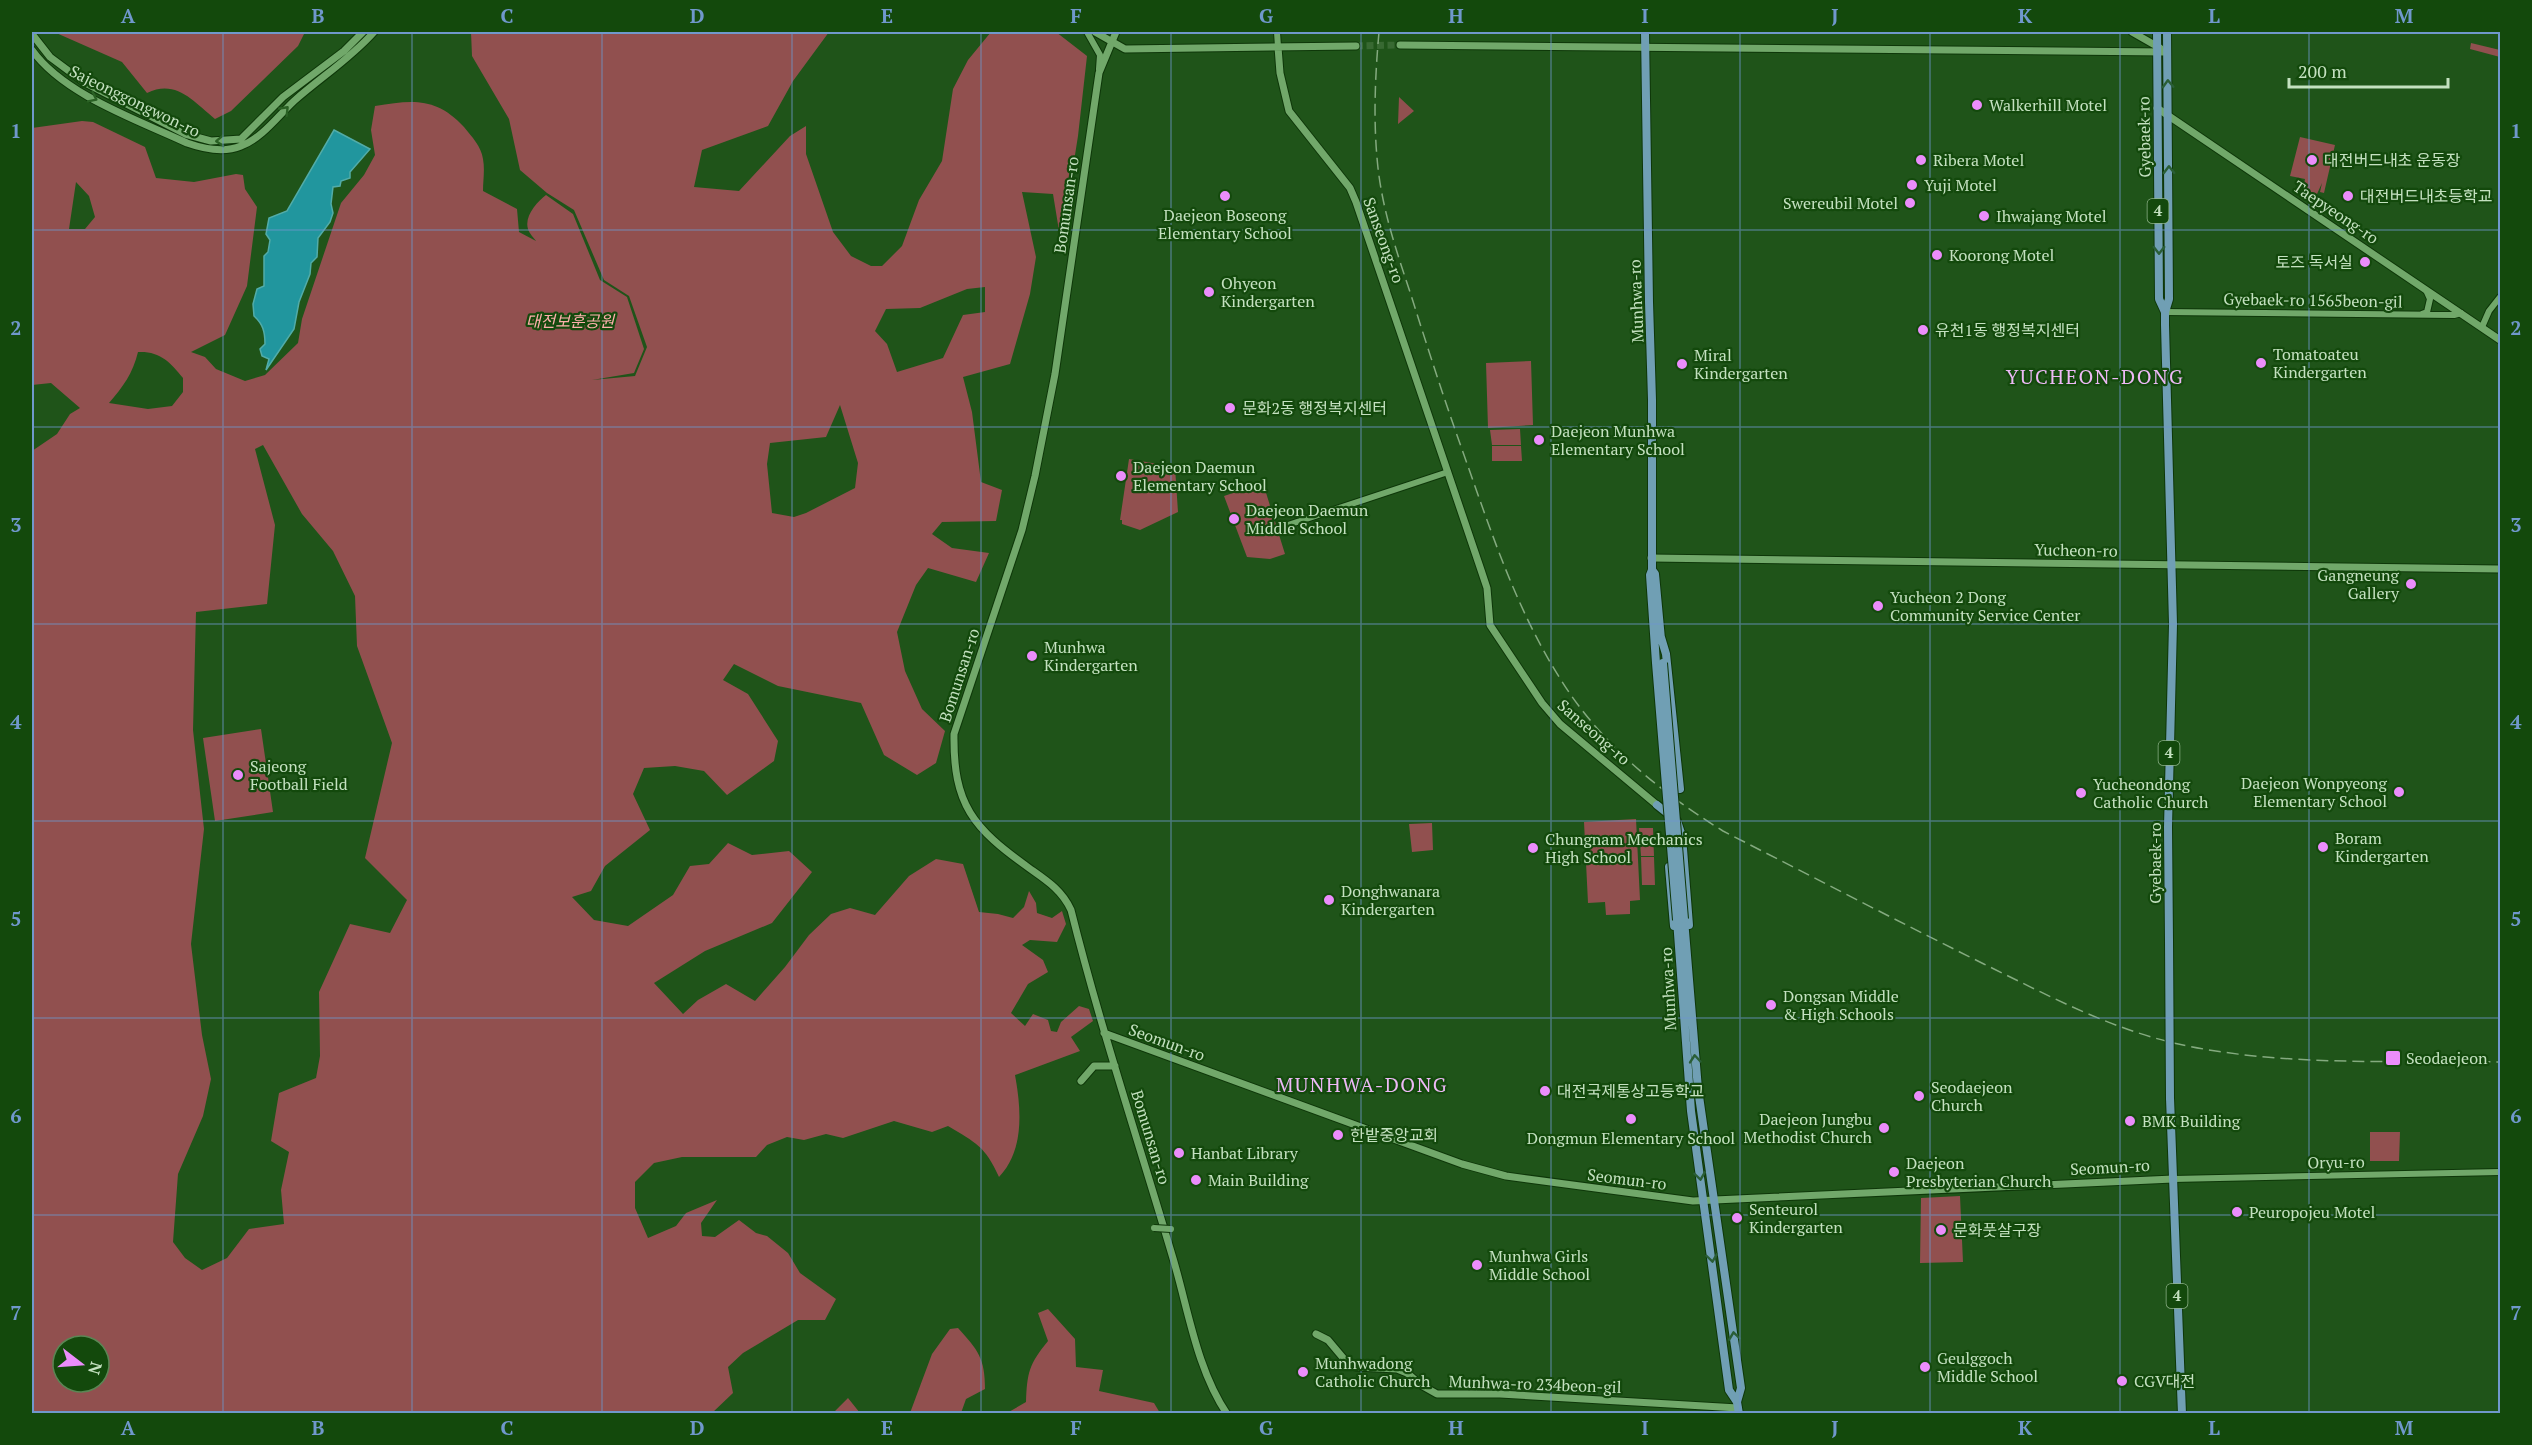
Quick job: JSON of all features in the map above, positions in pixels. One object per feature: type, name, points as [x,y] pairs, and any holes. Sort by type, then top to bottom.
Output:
[{"type":"main road","name":"Sajeonggongwon-ro","points":[[32,34],[50,57],[85,83],[185,134],[211,141],[241,139],[256,127],[283,97],[344,51],[363,32]]},
{"type":"main road","name":"Sajeonggongwon-ro","points":[[32,50],[59,79],[82,93],[187,143],[202,148],[231,149],[243,146],[272,124],[294,101],[356,52],[374,32]]},
{"type":"main road","points":[[1095,32],[1125,49],[1356,46]]},
{"type":"main road","name":"Bomunsan-ro","points":[[1116,32],[1099,73],[1055,374],[1035,476],[1022,530],[954,734],[954,760],[964,802],[987,836],[1054,886],[1066,899],[1071,910],[1104,1033],[1194,1334],[1209,1379],[1227,1413]]},
{"type":"main road","name":"Munhwa-ro","points":[[1645,32],[1652,400],[1651,558],[1652,570],[1655,574],[1659,663],[1698,1089],[1741,1388],[1738,1408]]},
{"type":"main road","points":[[2132,32],[2157,49]]},
{"type":"main road","name":"Gyebaek-ro","points":[[2157,32],[2159,299],[2165,312]]},
{"type":"main road","name":"Gyebaek-ro","points":[[2167,32],[2169,299],[2165,312],[2173,624],[2168,833],[2170,1098],[2182,1413]]},
{"type":"main road","points":[[1400,45],[2157,49],[2167,52]]},
{"type":"main road","name":"Sanseong-ro","points":[[1278,47],[1280,74],[1289,111],[1350,188],[1356,202],[1486,588],[1490,625],[1510,658],[1560,724],[1657,805]]},
{"type":"main road","name":"Taepyeong-ro","points":[[2157,108],[2500,340]]},
{"type":"main road","name":"Yucheon-ro","points":[[1651,558],[2500,569]]},
{"type":"main road","points":[[1657,637],[1653,657],[1666,780]]},
{"type":"main road","points":[[1657,637],[1666,654],[1680,789]]},
{"type":"main road","points":[[1657,805],[1667,825],[1674,930],[1678,939]]},
{"type":"main road","points":[[1657,805],[1677,821],[1682,836],[1690,934],[1686,951]]},
{"type":"main road","name":"Munhwa-ro","points":[[1681,920],[1678,939],[1688,1082],[1729,1390],[1738,1408]]},
{"type":"main road","name":"Seomun-ro","points":[[1104,1033],[1486,1172],[1656,1197],[1714,1200],[2173,1179]]},
{"type":"main road","points":[[1082,1081],[1094,1066],[1115,1066]]},
{"type":"main road","name":"Munhwa-ro 234beon-gil","points":[[1314,1331],[1328,1340],[1344,1359],[1356,1367],[1397,1369],[1407,1373],[1421,1385],[1437,1394],[1500,1394],[1738,1408]]},
{"type":"street","points":[[1087,32],[1100,55],[1099,73]]},
{"type":"street","name":"Sanseong-ro","points":[[1277,32],[1278,47]]},
{"type":"street","points":[[2421,315],[2427,312],[2430,299],[2426,289]]},
{"type":"street","points":[[2482,327],[2489,311],[2500,297]]},
{"type":"street","name":"Gyebaek-ro 1565beon-gil","points":[[2165,312],[2421,315],[2461,313]]},
{"type":"street","points":[[1285,526],[1448,472]]},
{"type":"street","name":"Oryu-ro","points":[[2173,1179],[2500,1172]]},
{"type":"street","points":[[1154,1228],[1171,1229]]},
{"type":"green space","points":[[54,32],[305,32],[298,46],[231,111],[215,119],[191,99],[175,90],[157,89],[147,93],[122,62]]},
{"type":"green space","name":"대전보훈공원","points":[[471,32],[829,32],[793,81],[768,126],[702,150],[694,187],[739,191],[790,136],[806,126],[806,154],[833,232],[851,256],[871,266],[882,266],[902,246],[919,200],[942,161],[953,89],[968,60],[991,32],[1056,32],[1087,56],[1078,136],[1061,243],[1053,194],[1022,192],[1036,257],[1030,294],[1010,364],[963,377],[972,412],[981,482],[1002,490],[996,521],[942,522],[932,534],[952,548],[989,553],[976,582],[928,568],[916,585],[897,632],[905,671],[922,709],[945,731],[936,763],[917,775],[884,755],[861,703],[778,686],[734,664],[723,680],[748,694],[778,741],[774,761],[727,795],[704,771],[675,766],[644,768],[633,794],[650,830],[605,866],[591,891],[572,897],[594,920],[628,926],[673,895],[690,866],[709,864],[728,843],[752,855],[789,851],[812,872],[772,923],[705,951],[654,983],[683,1014],[698,1000],[726,984],[755,1001],[809,935],[831,914],[850,908],[875,915],[909,876],[936,859],[963,864],[979,912],[1013,918],[1024,907],[1029,891],[1036,903],[1037,913],[1052,918],[1062,911],[1066,924],[1057,942],[1030,940],[1022,945],[1043,960],[1048,972],[1028,984],[1011,1013],[1025,1026],[1033,1014],[1048,1020],[1051,1031],[1057,1032],[1061,1022],[1079,1006],[1089,1009],[1093,1021],[1071,1037],[1080,1051],[1015,1075],[1019,1101],[1017,1142],[1007,1166],[999,1177],[989,1158],[979,1146],[948,1126],[932,1132],[894,1121],[843,1138],[826,1134],[804,1140],[787,1137],[767,1145],[756,1157],[682,1157],[654,1163],[635,1182],[635,1208],[648,1238],[676,1226],[686,1213],[717,1200],[701,1223],[702,1236],[715,1237],[739,1220],[756,1233],[767,1236],[788,1253],[800,1273],[836,1299],[825,1320],[798,1320],[743,1353],[728,1367],[733,1393],[712,1413],[32,1413],[32,451],[57,434],[70,414],[80,408],[51,383],[32,385],[32,128],[82,121],[93,122],[145,147],[156,178],[194,182],[236,174],[243,175],[245,189],[257,207],[247,286],[225,335],[191,352],[205,357],[216,369],[245,381],[265,375],[298,343],[302,319],[341,203],[364,175],[375,155],[371,130],[375,106],[412,102],[444,110],[464,127],[476,142],[484,163],[483,191],[517,209],[519,232],[536,241],[529,231],[528,219],[535,205],[546,195],[573,214],[600,280],[627,297],[644,349],[634,373],[592,380],[635,376],[647,347],[629,296],[604,280],[574,210],[547,193],[520,170],[509,119],[472,56]],"holes":[[[76,182],[89,196],[95,217],[85,229],[69,229]],[[985,287],[985,312],[963,315],[943,358],[897,372],[887,344],[875,331],[886,309],[920,308],[967,289]],[[138,352],[152,353],[169,362],[183,378],[183,392],[172,406],[148,409],[109,403],[130,373]],[[840,405],[858,463],[855,488],[794,517],[772,513],[767,464],[770,443],[826,437]],[[263,445],[302,514],[333,551],[355,596],[357,646],[392,743],[365,858],[407,900],[390,933],[350,924],[319,992],[320,1056],[316,1078],[279,1093],[271,1141],[289,1152],[281,1190],[284,1224],[249,1229],[227,1258],[202,1270],[185,1258],[173,1242],[178,1174],[203,1116],[211,1079],[202,1035],[191,944],[204,829],[193,730],[196,612],[267,604],[275,525],[255,449]]]},
{"type":"green space","points":[[2471,43],[2500,50],[2500,57],[2470,49]]},
{"type":"green space","points":[[1399,97],[1414,111],[1398,124]]},
{"type":"green space","name":"대전버드내초 운동장","points":[[2300,137],[2335,145],[2324,193],[2320,192],[2322,183],[2317,194],[2303,190],[2305,179],[2290,176]]},
{"type":"green space","points":[[1531,361],[1533,425],[1488,428],[1486,363]]},
{"type":"green space","points":[[1520,429],[1521,445],[1492,445],[1490,430]]},
{"type":"green space","points":[[1492,446],[1521,446],[1522,461],[1492,461]]},
{"type":"green space","points":[[1129,459],[1175,467],[1178,512],[1140,530],[1122,524],[1120,520]]},
{"type":"green space","points":[[1263,483],[1285,554],[1270,559],[1247,557],[1224,496]]},
{"type":"green space","name":"Sajeong Football Field","points":[[261,729],[273,812],[215,821],[203,738]]},
{"type":"green space","points":[[1636,819],[1640,900],[1630,901],[1630,914],[1606,915],[1605,902],[1588,903],[1584,822]]},
{"type":"green space","points":[[1432,823],[1433,850],[1412,852],[1409,824]]},
{"type":"green space","points":[[1639,828],[1653,828],[1654,856],[1641,856]]},
{"type":"green space","points":[[1641,857],[1654,857],[1655,885],[1642,885]]},
{"type":"green space","points":[[2370,1132],[2400,1132],[2399,1161],[2370,1161]]},
{"type":"green space","name":"문화풋살구장","points":[[1960,1196],[1963,1262],[1920,1263],[1921,1198]]},
{"type":"green space","points":[[1048,1309],[1075,1339],[1076,1367],[1103,1370],[1099,1391],[1154,1403],[1160,1413],[1007,1413],[1026,1402],[1030,1369],[1048,1341],[1038,1313]]},
{"type":"green space","points":[[958,1328],[979,1355],[984,1369],[985,1389],[966,1399],[961,1413],[910,1413],[932,1354],[950,1329]]},
{"type":"green space","points":[[848,1398],[860,1413],[833,1413]]},
{"type":"water","points":[[334,130],[370,149],[350,172],[350,178],[341,181],[340,186],[333,187],[331,204],[333,213],[330,222],[318,238],[317,257],[311,263],[310,274],[299,302],[294,329],[266,370],[269,359],[262,356],[260,349],[265,344],[264,332],[260,322],[254,316],[253,304],[257,289],[264,286],[264,256],[268,252],[270,240],[266,234],[269,218],[287,211]]},
{"type":"tunnel","points":[[1356,46],[1400,45]]},
{"type":"railway","points":[[1379,32],[1375,134],[1383,200],[1401,264],[1457,435],[1506,570],[1545,653],[1561,680],[1594,725],[1633,765],[1677,800],[1723,831],[2040,992],[2110,1023],[2183,1045],[2262,1057],[2341,1061],[2500,1062]]},
{"type":"place","name":"Walkerhill Motel","points":[[1977,105]]},
{"type":"place","name":"Ribera Motel","points":[[1921,160]]},
{"type":"place","name":"대전버드내초 운동장","points":[[2312,160]]},
{"type":"place","name":"Yuji Motel","points":[[1912,185]]},
{"type":"place","name":"Daejeon Boseong Elementary School","points":[[1225,196]]},
{"type":"place","name":"대전버드내초등학교","points":[[2348,196]]},
{"type":"place","name":"Swereubil Motel","points":[[1910,203]]},
{"type":"place","name":"Ihwajang Motel","points":[[1984,216]]},
{"type":"place","name":"Koorong Motel","points":[[1937,255]]},
{"type":"place","name":"토즈 독서실","points":[[2365,262]]},
{"type":"place","name":"Ohyeon Kindergarten","points":[[1209,292]]},
{"type":"place","name":"유천1동 행정복지센터","points":[[1923,330]]},
{"type":"place","name":"Tomatoateu Kindergarten","points":[[2261,363]]},
{"type":"place","name":"Miral Kindergarten","points":[[1682,364]]},
{"type":"place","name":"문화2동 행정복지센터","points":[[1230,408]]},
{"type":"place","name":"Daejeon Munhwa Elementary School","points":[[1539,440]]},
{"type":"place","name":"Daejeon Daemun Elementary School","points":[[1121,476]]},
{"type":"place","name":"Daejeon Daemun Middle School","points":[[1234,519]]},
{"type":"place","name":"Gangneung Gallery","points":[[2411,584]]},
{"type":"place","name":"Yucheon 2 Dong Community Service Center","points":[[1878,606]]},
{"type":"place","name":"Munhwa Kindergarten","points":[[1032,656]]},
{"type":"place","name":"Sajeong Football Field","points":[[238,775]]},
{"type":"place","name":"Daejeon Wonpyeong Elementary School","points":[[2399,792]]},
{"type":"place","name":"Yucheondong Catholic Church","points":[[2081,793]]},
{"type":"place","name":"Boram Kindergarten","points":[[2323,847]]},
{"type":"place","name":"Chungnam Mechanics High School","points":[[1533,848]]},
{"type":"place","name":"Donghwanara Kindergarten","points":[[1329,900]]},
{"type":"place","name":"Dongsan Middle & High Schools","points":[[1771,1005]]},
{"type":"place","name":"Seodaejeon","points":[[2393,1058]]},
{"type":"place","name":"대전국제통상고등학교","points":[[1545,1091]]},
{"type":"place","name":"Seodaejeon Church","points":[[1919,1096]]},
{"type":"place","name":"Dongmun Elementary School","points":[[1631,1119]]},
{"type":"place","name":"BMK Building","points":[[2130,1121]]},
{"type":"place","name":"Daejeon Jungbu Methodist Church","points":[[1884,1128]]},
{"type":"place","name":"한밭중앙교회","points":[[1338,1135]]},
{"type":"place","name":"Hanbat Library","points":[[1179,1153]]},
{"type":"place","name":"Daejeon Presbyterian Church","points":[[1894,1172]]},
{"type":"place","name":"Main Building","points":[[1196,1180]]},
{"type":"place","name":"Peuropojeu Motel","points":[[2237,1212]]},
{"type":"place","name":"Senteurol Kindergarten","points":[[1737,1218]]},
{"type":"place","name":"문화풋살구장","points":[[1941,1230]]},
{"type":"place","name":"Munhwa Girls Middle School","points":[[1477,1265]]},
{"type":"place","name":"Geulggoch Middle School","points":[[1925,1367]]},
{"type":"place","name":"Munhwadong Catholic Church","points":[[1303,1372]]},
{"type":"place","name":"CGV대전","points":[[2122,1381]]},
{"type":"district","name":"YUCHEON-DONG","points":[[2095,377]]},
{"type":"district","name":"MUNHWA-DONG","points":[[1362,1085]]}]
